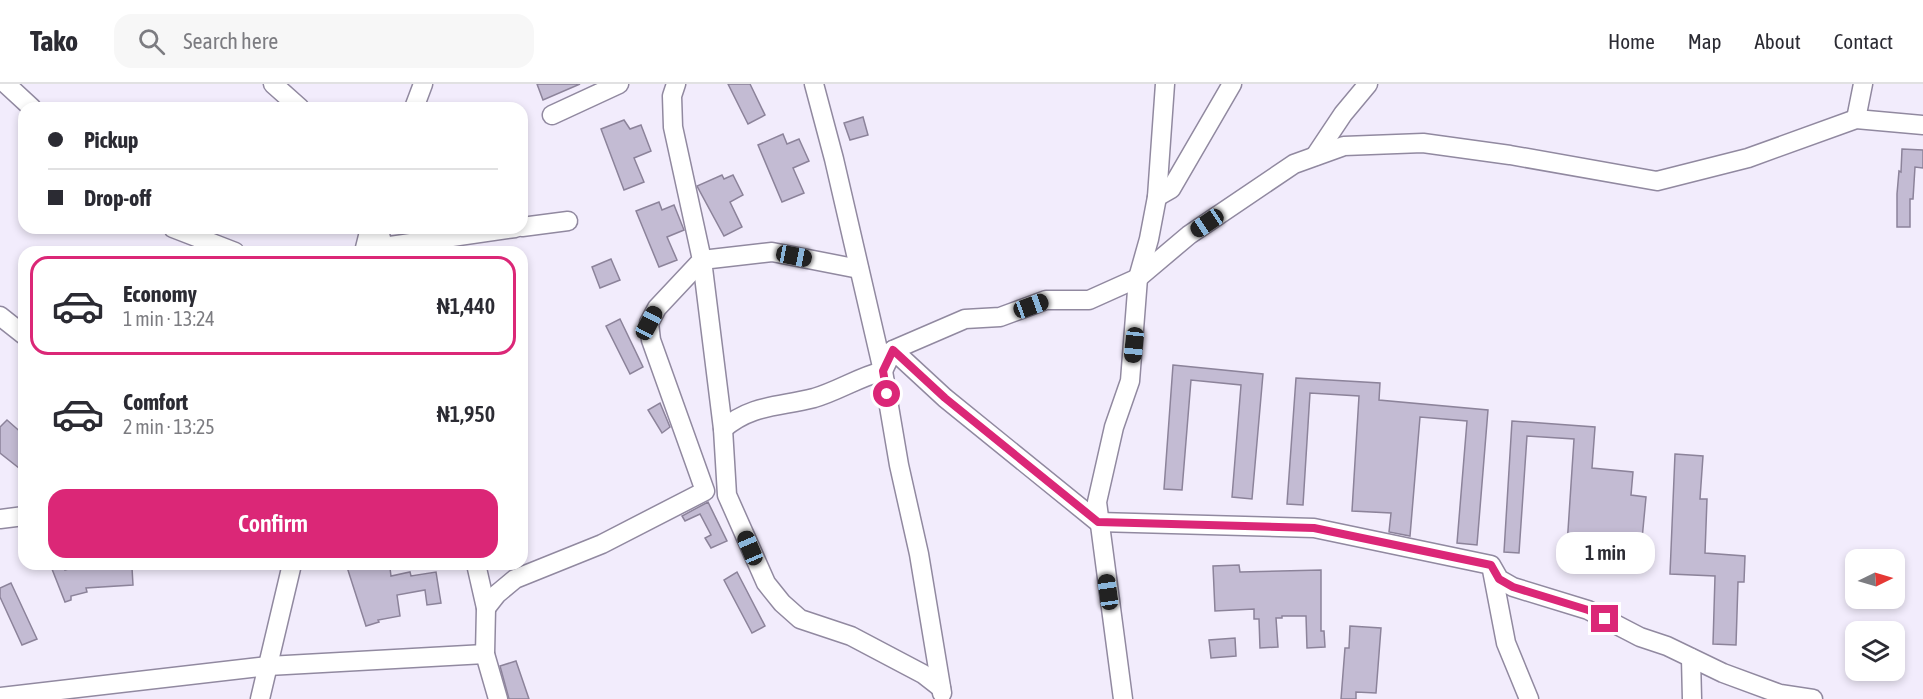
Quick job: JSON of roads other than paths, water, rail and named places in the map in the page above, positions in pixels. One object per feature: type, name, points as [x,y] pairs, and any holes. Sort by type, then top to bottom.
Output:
[{"type":"street","points":[[6,84],[26,102]]},
{"type":"street","points":[[273,84],[293,102]]},
{"type":"street","points":[[416,102],[423,84]]},
{"type":"street","points":[[552,115],[619,84]]},
{"type":"street","points":[[676,84],[672,96],[673,127],[702,260],[723,429],[728,495],[766,583],[782,603],[801,619],[851,636],[922,674],[942,693]]},
{"type":"street","points":[[814,84],[834,159],[883,371],[899,465],[919,554],[942,693]]},
{"type":"street","points":[[1123,699],[1097,502],[1114,428],[1130,381],[1138,278],[1157,198],[1165,84]]},
{"type":"street","points":[[1157,198],[1171,189],[1232,84]]},
{"type":"street","points":[[1315,156],[1343,114],[1368,84]]},
{"type":"street","points":[[1856,119],[1863,84]]},
{"type":"street","points":[[723,429],[731,422],[756,410],[813,398],[883,371],[893,350],[965,319],[1000,317],[1046,300],[1089,300],[1138,278],[1189,235],[1294,164],[1344,146],[1423,143],[1510,155],[1657,182],[1748,158],[1856,119],[1923,125]]},
{"type":"street","points":[[528,226],[568,221]]},
{"type":"street","points":[[188,234],[220,246]]},
{"type":"street","points":[[403,246],[478,234]]},
{"type":"street","points":[[705,491],[651,340],[649,323],[657,308],[702,260],[772,252],[859,269]]},
{"type":"street","points":[[0,316],[18,330]]},
{"type":"street","points":[[893,350],[945,398],[1098,522],[1314,528],[1491,565],[1499,579],[1513,587],[1588,610],[1640,637],[1774,697],[1813,699]]},
{"type":"street","points":[[486,608],[497,594],[515,579],[602,544],[705,491],[728,495]]},
{"type":"street","points":[[0,519],[18,517]]},
{"type":"street","points":[[1491,565],[1506,643],[1529,699]]},
{"type":"street","points":[[260,699],[291,570]]},
{"type":"street","points":[[477,570],[486,608],[485,654],[498,699]]},
{"type":"street","points":[[0,697],[268,666],[485,654]]},
{"type":"street","points":[[1691,658],[1692,699]]}]
